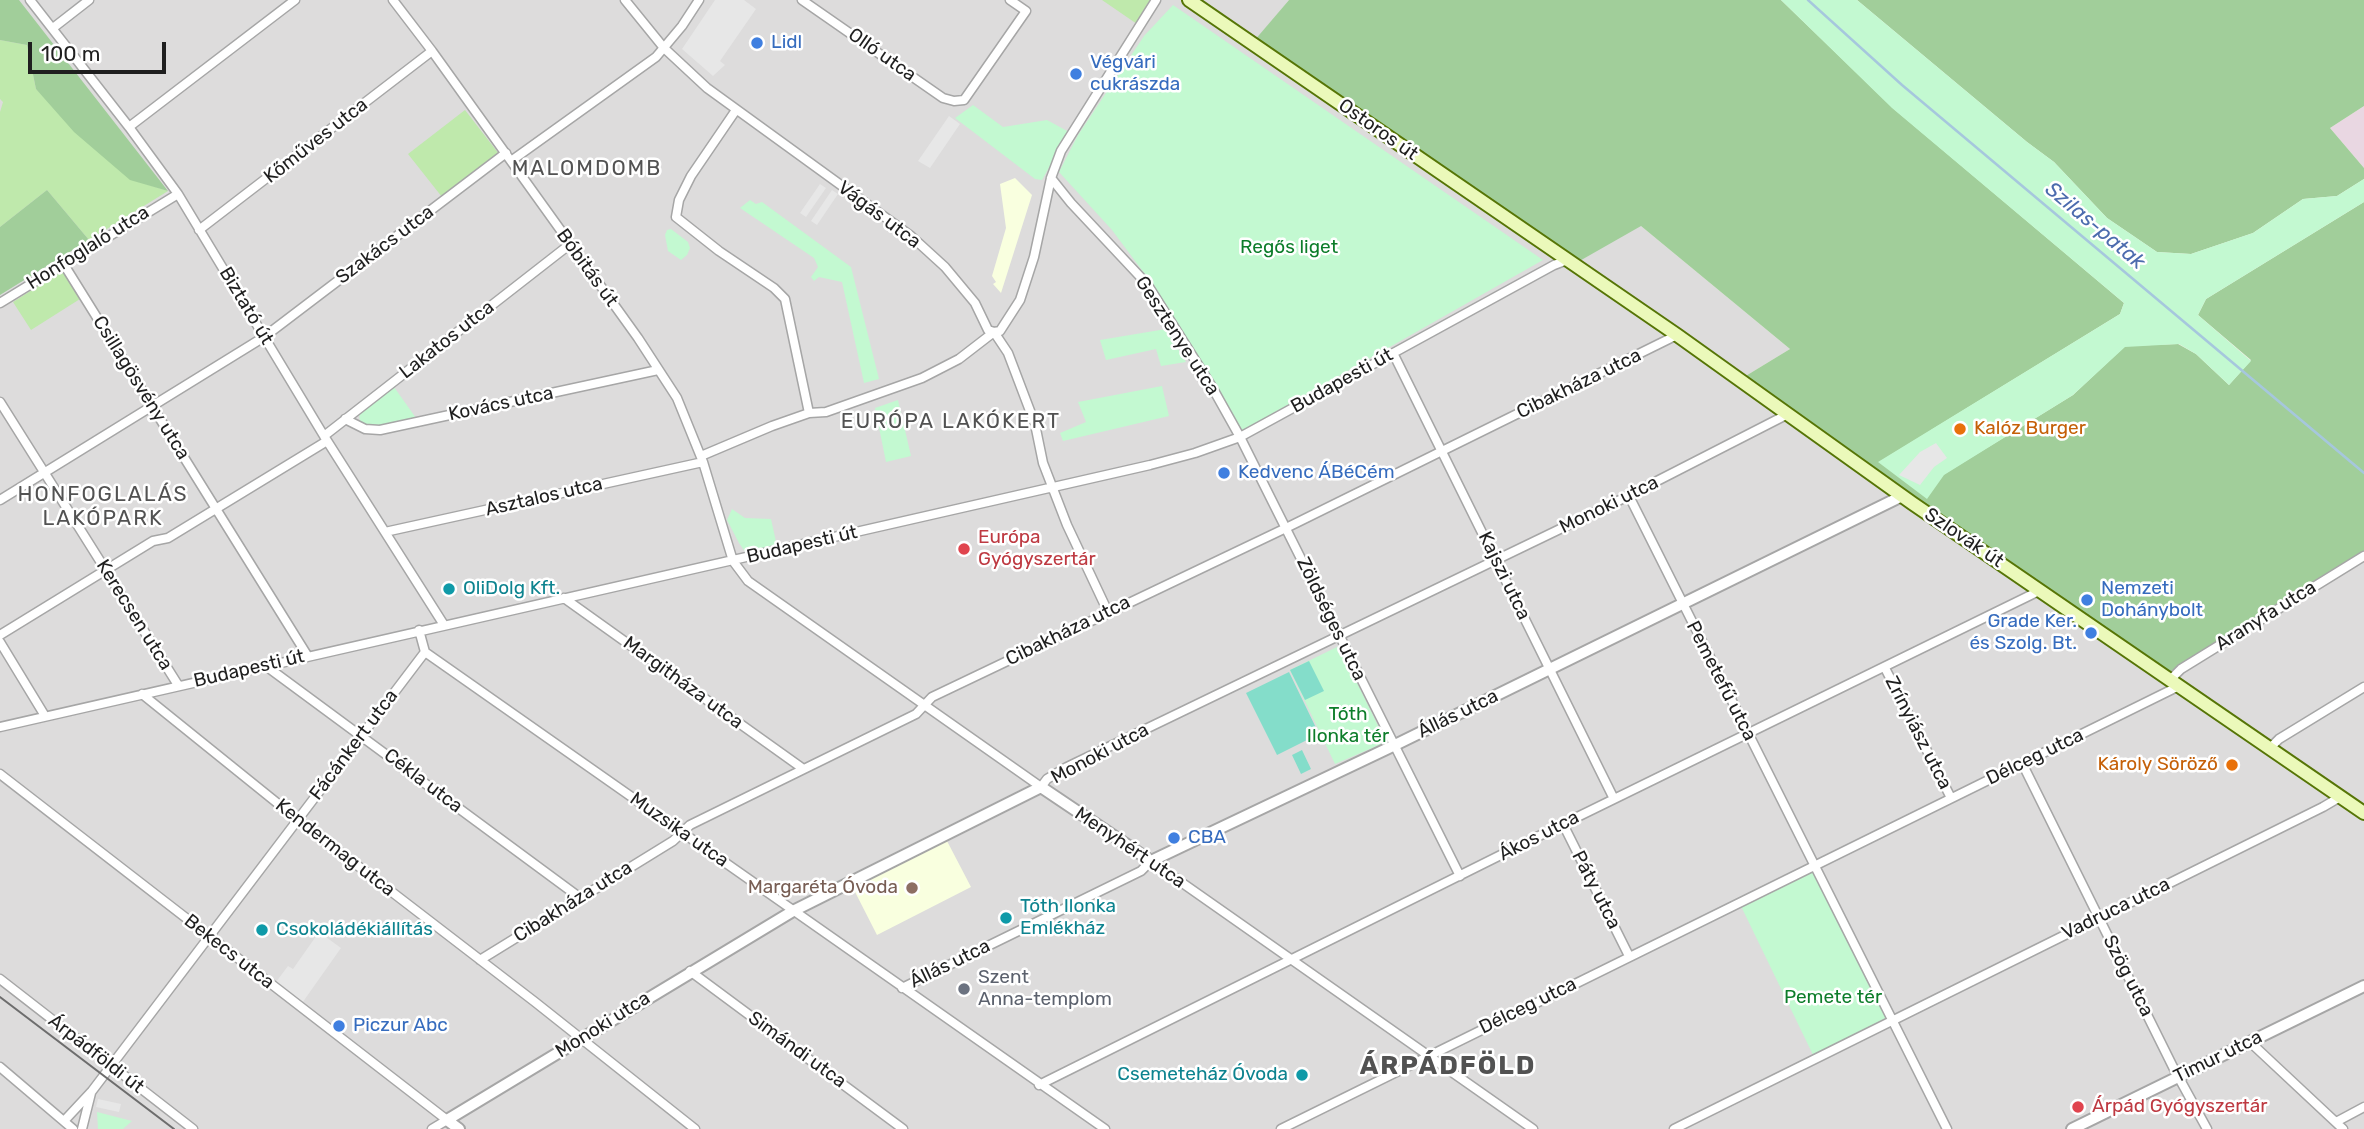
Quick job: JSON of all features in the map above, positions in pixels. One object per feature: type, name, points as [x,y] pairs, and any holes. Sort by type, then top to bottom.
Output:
[{"type":"main road","name":"Ostoros út","points":[[1189,0],[1567,260]]},
{"type":"main road","name":"Szlovák út","points":[[1567,260],[1902,496],[2364,813]]},
{"type":"street","name":"Biztató út","points":[[30,0],[178,194],[325,438],[444,625]]},
{"type":"street","points":[[53,28],[89,0]]},
{"type":"street","points":[[129,127],[295,0]]},
{"type":"street","name":"Bóbitás út","points":[[393,0],[638,338],[682,408],[702,459],[733,561]]},
{"type":"street","name":"Vágás utca","points":[[625,0],[664,48],[707,88],[911,236],[946,267],[975,303],[988,330],[994,332],[1008,353],[1035,424],[1043,463],[1067,525],[1108,612]]},
{"type":"street","name":"Szakács utca","points":[[0,500],[264,337],[509,157],[656,57],[699,0]]},
{"type":"street","name":"Olló utca","points":[[802,0],[943,97],[954,101],[964,100],[1026,11],[1010,0]]},
{"type":"street","name":"Asztalos utca","points":[[385,532],[702,459],[772,426],[809,414],[826,412],[932,374],[959,359],[994,332],[1000,331],[1020,300],[1034,257],[1051,178],[1061,151],[1156,0]]},
{"type":"street","name":"Kőműves utca","points":[[199,230],[432,51]]},
{"type":"street","points":[[736,110],[691,176],[679,200],[676,217],[719,251],[774,288],[785,299],[809,414]]},
{"type":"street","name":"Gesztenye utca","points":[[1051,178],[1147,284],[1240,437]]},
{"type":"street","name":"Honfoglaló utca","points":[[0,303],[178,194]]},
{"type":"street","name":"Lakatos utca","points":[[0,635],[153,541],[168,538],[325,438],[345,419],[569,245]]},
{"type":"street","name":"Budapesti út","points":[[0,727],[1150,466],[1240,437],[1553,265],[1567,260]]},
{"type":"street","name":"Csillagösvény utca","points":[[63,263],[307,656]]},
{"type":"street","name":"Cibakháza utca","points":[[480,960],[673,841],[690,825],[916,713],[932,697],[1286,528],[1677,335]]},
{"type":"street","name":"Kajszi utca","points":[[1393,353],[1614,799]]},
{"type":"street","name":"Kovács utca","points":[[345,419],[365,429],[380,430],[658,370]]},
{"type":"street","name":"Kerecsen utca","points":[[0,402],[178,685]]},
{"type":"street","name":"Monoki utca","points":[[432,1129],[793,911],[1041,787],[1047,779],[1067,767],[1629,496],[1788,414]]},
{"type":"street","name":"Zöldséges utca","points":[[1240,437],[1460,876]]},
{"type":"street","name":"Pemetefű utca","points":[[1629,496],[1815,865]]},
{"type":"street","name":"Állás utca","points":[[902,988],[1141,871],[1151,861],[1395,745],[1902,496]]},
{"type":"street","name":"Aranyfa utca","points":[[2175,683],[2181,669],[2364,556]]},
{"type":"street","name":"Menyhért utca","points":[[733,561],[748,581],[1533,1129]]},
{"type":"street","name":"Ákos utca","points":[[1039,1085],[2041,590]]},
{"type":"street","name":"Margitháza utca","points":[[564,598],[802,768]]},
{"type":"street","points":[[419,630],[425,652]]},
{"type":"street","points":[[0,642],[45,716]]},
{"type":"street","name":"Fácánkert utca","points":[[64,1121],[92,1091],[425,652]]},
{"type":"street","name":"Muzsika utca","points":[[425,652],[1105,1129]]},
{"type":"street","name":"Cékla utca","points":[[266,666],[579,897]]},
{"type":"street","name":"Zrínyiász utca","points":[[1885,668],[1951,798]]},
{"type":"street","name":"Délceg utca","points":[[1281,1129],[2022,763],[2175,683]]},
{"type":"street","points":[[2270,748],[2278,739],[2364,687]]},
{"type":"street","name":"Kendermag utca","points":[[142,694],[695,1129]]},
{"type":"street","name":"Szög utca","points":[[2022,763],[2173,1067],[2207,1129]]},
{"type":"street","name":"Bekecs utca","points":[[0,774],[459,1129]]},
{"type":"street","name":"Vadruca utca","points":[[1892,1021],[2323,807],[2340,796]]},
{"type":"street","name":"Páty utca","points":[[1563,824],[1629,956]]},
{"type":"street","points":[[1815,865],[1947,1129]]},
{"type":"street","name":"Simándi utca","points":[[690,971],[903,1129]]},
{"type":"street","name":"Árpádföldi út","points":[[0,979],[193,1129]]},
{"type":"street","name":"Timur utca","points":[[2072,1129],[2364,986]]},
{"type":"street","points":[[1674,1129],[1892,1021]]},
{"type":"street","points":[[2250,1042],[2343,1129]]},
{"type":"street","points":[[0,1066],[73,1129]]},
{"type":"street","name":"Fácánkert utca","points":[[82,1129],[92,1091]]},
{"type":"street","points":[[2336,1122],[2364,1107]]},
{"type":"shaded area","points":[[0,0],[1289,0],[1255,41],[1641,226],[1790,349],[1744,377],[2364,553],[2364,1129],[0,1129]]},
{"type":"shaded area","points":[[715,0],[744,0],[756,9],[720,61],[725,65],[713,76],[682,49]]},
{"type":"shaded area","points":[[2364,106],[2364,168],[2330,128]]},
{"type":"shaded area","points":[[949,116],[960,124],[930,168],[918,161]]},
{"type":"shaded area","points":[[1015,178],[1032,195],[1001,293],[993,284],[996,282],[992,276],[1006,228],[1000,184]]},
{"type":"shaded area","points":[[820,184],[826,188],[806,217],[800,213]]},
{"type":"shaded area","points":[[832,190],[838,194],[817,225],[811,221]]},
{"type":"shaded area","points":[[1936,443],[1947,458],[1934,467],[1920,485],[1899,475],[1920,452]]},
{"type":"shaded area","points":[[1309,661],[1324,691],[1305,700],[1290,670]]},
{"type":"shaded area","points":[[1289,672],[1319,734],[1277,755],[1246,693]]},
{"type":"shaded area","points":[[1302,750],[1311,769],[1301,774],[1292,755]]},
{"type":"shaded area","name":"Margaréta Óvoda","points":[[947,841],[971,887],[877,935],[853,888]]},
{"type":"shaded area","points":[[319,932],[341,948],[300,1006],[273,986],[288,966],[293,969]]},
{"type":"shaded area","points":[[98,1099],[121,1104],[119,1112],[96,1107]]},
{"type":"green space","points":[[0,0],[19,0],[168,191],[130,180],[74,132],[36,89],[27,45],[0,40]]},
{"type":"green space","points":[[1102,0],[1153,0],[1137,24]]},
{"type":"green space","points":[[1289,0],[1781,0],[1893,108],[2124,303],[2120,314],[1879,462],[1943,475],[2073,395],[2125,346],[2178,344],[2196,354],[2229,385],[2251,360],[2198,315],[2206,299],[2364,202],[2364,553],[2171,673],[1905,493],[1744,377],[1790,349],[1641,226],[1576,263],[1254,41]]},
{"type":"green space","points":[[1781,0],[1857,0],[2054,162],[2107,218],[2157,252],[2191,254],[2253,233],[2303,199],[2337,196],[2364,179],[2364,202],[2206,299],[2198,315],[2251,361],[2229,385],[2196,354],[2179,344],[2125,347],[2073,395],[1944,475],[1927,499],[1878,462],[2120,314],[2124,303],[1892,108]]},
{"type":"green space","points":[[1857,0],[2364,0],[2364,106],[2330,128],[2364,168],[2364,179],[2337,196],[2303,199],[2253,233],[2191,254],[2157,252],[2107,218],[2054,162]]},
{"type":"green space","name":"Regős liget","points":[[1173,5],[1543,260],[1240,432],[1150,281],[1112,230],[1059,172],[1078,135],[1144,36]]},
{"type":"green space","points":[[0,40],[27,45],[36,89],[130,179],[168,191],[89,240],[47,190],[0,227],[0,112],[3,102],[0,99]]},
{"type":"green space","points":[[973,105],[1003,127],[1047,120],[1069,132],[1042,180],[1035,179],[955,118]]},
{"type":"green space","points":[[465,110],[499,154],[442,197],[408,154]]},
{"type":"green space","points":[[47,190],[89,240],[0,295],[0,227]]},
{"type":"green space","points":[[750,200],[756,204],[762,202],[851,267],[879,379],[864,383],[842,282],[819,277],[814,281],[811,277],[818,267],[814,258],[740,208]]},
{"type":"green space","points":[[671,229],[688,242],[690,248],[681,260],[668,251],[665,235],[667,230]]},
{"type":"green space","points":[[62,271],[80,299],[31,330],[13,302]]},
{"type":"green space","points":[[1166,329],[1186,362],[1161,366],[1156,349],[1106,360],[1100,340]]},
{"type":"green space","points":[[1162,386],[1169,416],[1063,441],[1060,433],[1086,422],[1078,402]]},
{"type":"green space","points":[[394,387],[416,418],[375,428],[360,422],[359,413]]},
{"type":"green space","points":[[898,400],[911,456],[886,462],[875,408]]},
{"type":"green space","points":[[732,509],[745,518],[771,519],[777,546],[746,553],[727,520]]},
{"type":"green space","name":"Tóth Ilonka tér","points":[[1339,646],[1386,742],[1335,764],[1290,670]]},
{"type":"green space","name":"Pemete tér","points":[[1815,865],[1892,1021],[1815,1059],[1739,902]]},
{"type":"green space","points":[[97,1112],[132,1121],[123,1129],[98,1129]]},
{"type":"waterway","name":"Szilas-patak","points":[[1808,0],[1902,85],[2364,473]]},
{"type":"tram line","points":[[0,997],[174,1129]]},
{"type":"place","name":"Lidl","points":[[757,43]]},
{"type":"place","name":"Végvári cukrászda","points":[[1076,74]]},
{"type":"place","name":"Kalóz Burger","points":[[1960,429]]},
{"type":"place","name":"Kedvenc ÁBéCém","points":[[1224,473]]},
{"type":"place","name":"Európa Gyógyszertár","points":[[964,549]]},
{"type":"place","name":"OliDolg Kft.","points":[[449,589]]},
{"type":"place","name":"Nemzeti Dohánybolt","points":[[2087,600]]},
{"type":"place","name":"Grade Ker. és Szolg. Bt.","points":[[2091,633]]},
{"type":"place","name":"Károly Söröző","points":[[2232,765]]},
{"type":"place","name":"CBA","points":[[1174,838]]},
{"type":"place","name":"Margaréta Óvoda","points":[[912,888]]},
{"type":"place","name":"Tóth Ilonka Emlékház","points":[[1006,918]]},
{"type":"place","name":"Csokoládékiállítás","points":[[262,930]]},
{"type":"place","name":"Szent Anna-templom","points":[[964,989]]},
{"type":"place","name":"Piczur Abc","points":[[339,1026]]},
{"type":"place","name":"Csemeteház Óvoda","points":[[1302,1075]]},
{"type":"place","name":"Árpád Gyógyszertár","points":[[2078,1107]]},
{"type":"district","name":"MALOMDOMB","points":[[587,169]]},
{"type":"district","name":"EURÓPA LAKÓKERT","points":[[951,422]]},
{"type":"district","name":"HONFOGLALÁS LAKÓPARK","points":[[103,507]]},
{"type":"district","name":"ÁRPÁDFÖLD","points":[[1448,1066]]}]
